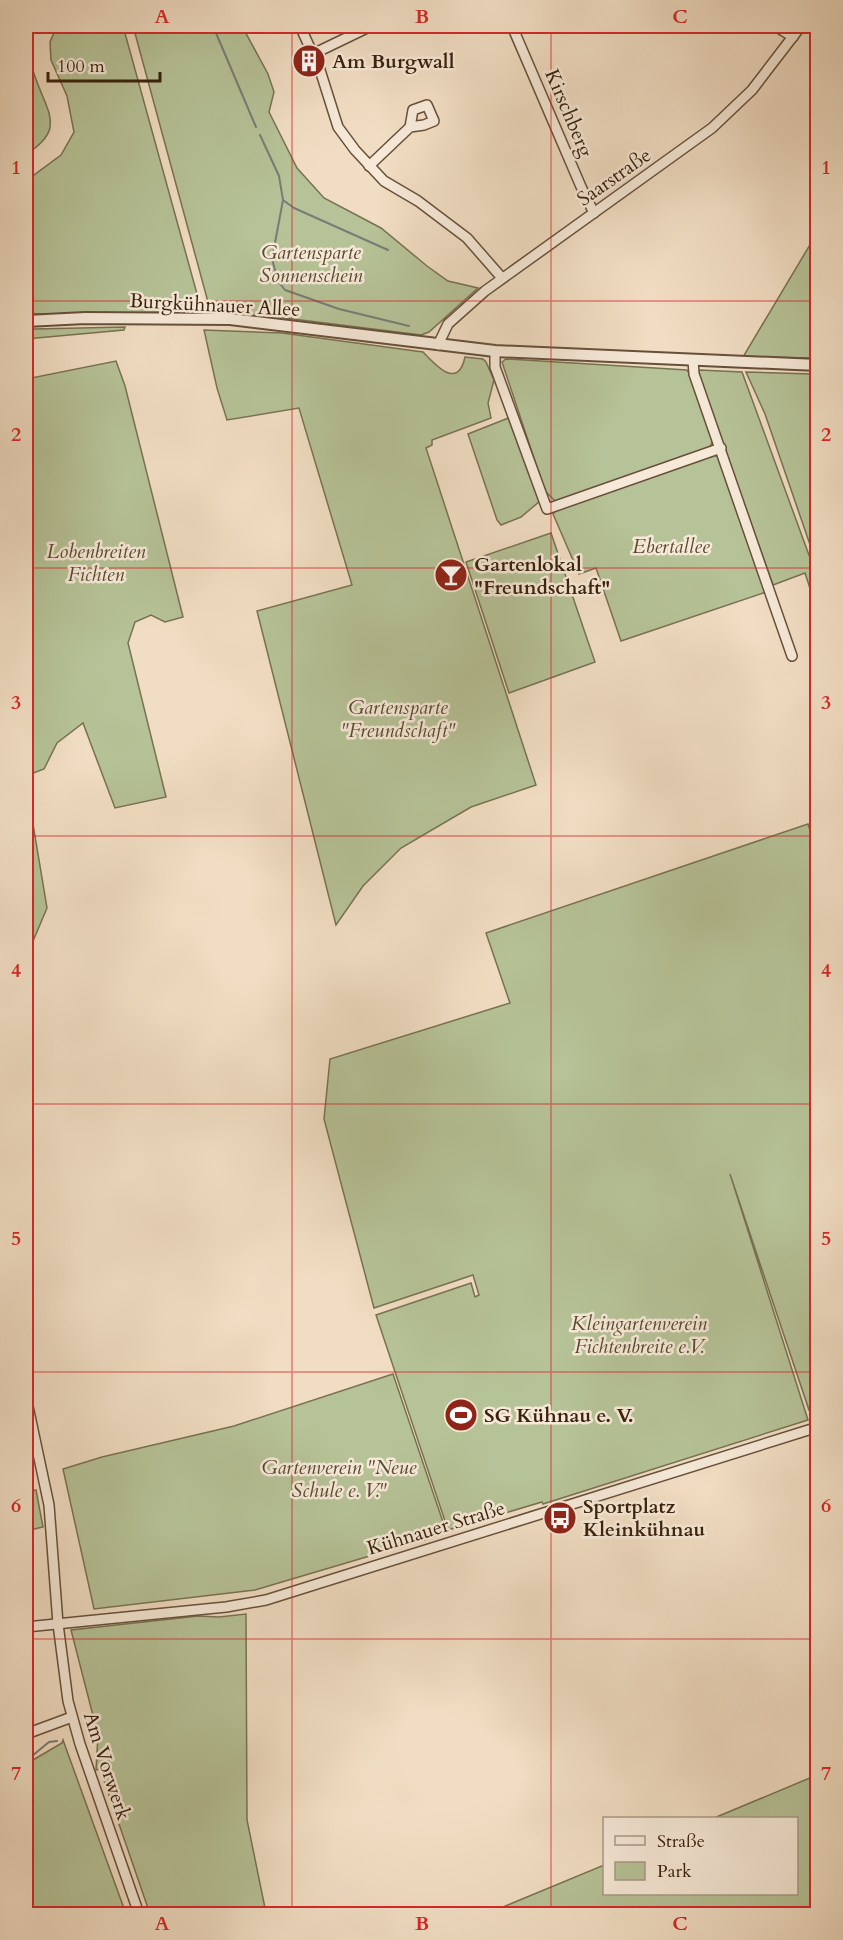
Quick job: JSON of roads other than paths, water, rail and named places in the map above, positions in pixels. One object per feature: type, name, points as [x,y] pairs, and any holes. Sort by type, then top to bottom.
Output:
[{"type":"street","points":[[300,26],[313,54],[338,127],[355,150],[384,181],[418,201],[467,238],[502,278]]},
{"type":"street","points":[[313,54],[371,26]]},
{"type":"street","name":"Kirschberg","points":[[512,26],[594,213]]},
{"type":"street","points":[[775,26],[793,37]]},
{"type":"street","name":"Saarstraße","points":[[438,345],[448,324],[502,278],[712,128],[752,90],[801,26]]},
{"type":"street","points":[[369,166],[410,127]]},
{"type":"street","name":"Burgkühnauer Allee","points":[[26,321],[85,318],[221,319],[281,324],[438,345]]},
{"type":"street","points":[[438,345],[495,351],[818,365]]},
{"type":"street","points":[[495,351],[495,367],[547,509],[721,448]]},
{"type":"street","points":[[693,360],[694,374],[792,656]]},
{"type":"street","name":"Am Vorwerk","points":[[26,1398],[30,1434],[51,1525],[58,1624],[72,1718],[139,1914]]},
{"type":"street","name":"Kühnauer Straße","points":[[26,1627],[226,1607],[266,1600],[818,1428]]},
{"type":"street","points":[[26,1734],[72,1718]]},
{"type":"waterway","points":[[213,26],[256,127]]},
{"type":"waterway","points":[[260,135],[279,176],[283,200],[294,208],[388,250]]},
{"type":"waterway","points":[[283,200],[272,259],[278,281],[285,290],[339,309],[409,326]]},
{"type":"waterway","points":[[26,1761],[49,1742],[57,1741]]},
{"type":"place","name":"Am Burgwall","points":[[309,61]]},
{"type":"place","name":"Gartenlokal \"Freundschaft\"","points":[[451,575]]},
{"type":"place","name":"SG Kühnau e. V.","points":[[461,1415]]},
{"type":"place","name":"Sportplatz Kleinkühnau","points":[[560,1518]]},
{"type":"park label","name":"Gartensparte Sonnenschein","points":[[311,264]]},
{"type":"park label","name":"Ebertallee","points":[[671,546]]},
{"type":"park label","name":"Lobenbreiten Fichten","points":[[96,562]]},
{"type":"park label","name":"Gartensparte \"Freundschaft\"","points":[[398,718]]},
{"type":"park label","name":"Kleingartenverein Fichtenbreite e.V.","points":[[639,1334]]},
{"type":"park label","name":"Gartenverein \"Neue Schule e. V.\"","points":[[339,1478]]}]
